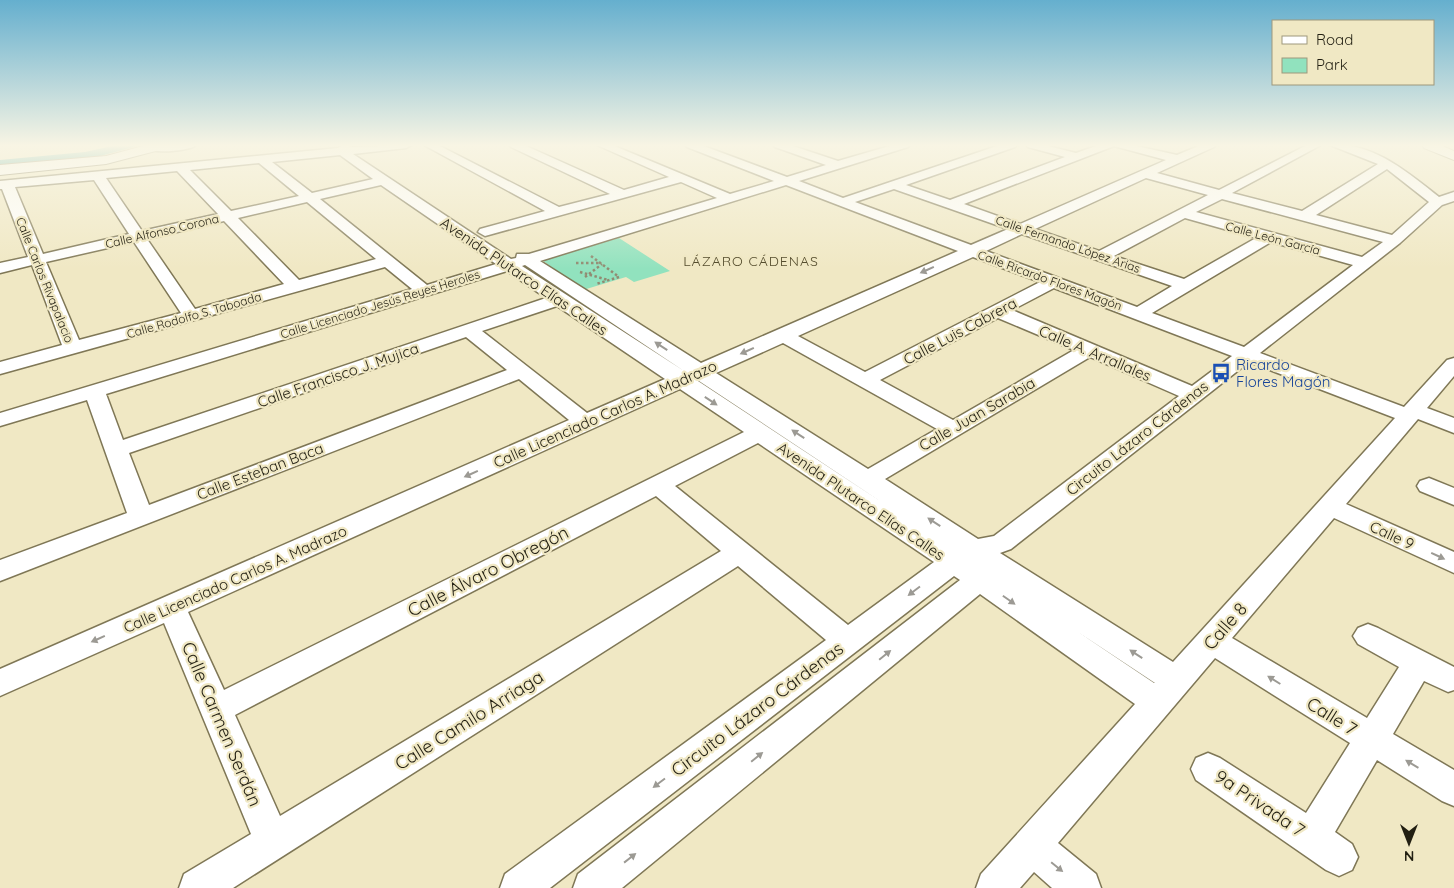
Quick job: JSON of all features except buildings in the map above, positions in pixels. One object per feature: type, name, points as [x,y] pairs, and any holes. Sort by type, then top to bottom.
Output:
[{"type":"street","name":"Calle Carlos Rivapalacio","points":[[5,186],[73,348]]},
{"type":"street","points":[[105,186],[191,315]]},
{"type":"street","points":[[199,186],[295,286]]},
{"type":"street","points":[[295,186],[425,291]]},
{"type":"street","name":"Calle Alfonso Corona","points":[[0,268],[363,186]]},
{"type":"street","name":"Avenida Plutarco Elías Calles","points":[[390,186],[508,265],[567,295],[690,376],[868,479],[982,559],[1158,703]]},
{"type":"street","name":"Avenida Plutarco Elías Calles","points":[[411,186],[527,260],[567,295]]},
{"type":"street","points":[[509,186],[557,212]]},
{"type":"street","points":[[605,186],[622,194]]},
{"type":"street","points":[[485,232],[650,186]]},
{"type":"street","points":[[702,186],[729,198]]},
{"type":"street","name":"Calle Licenciado Jesús Reyes Heroles","points":[[0,420],[768,186]]},
{"type":"street","name":"Calle Ricardo Flores Magón","points":[[801,186],[1247,353],[1412,413],[1454,426]]},
{"type":"street","points":[[843,202],[890,186]]},
{"type":"street","name":"Calle Fernando López Arias","points":[[898,186],[1184,285]]},
{"type":"street","points":[[952,204],[999,186]]},
{"type":"street","name":"Calle Licenciado Carlos A. Madrazo","points":[[0,682],[1116,186]]},
{"type":"street","points":[[1191,186],[1395,240]]},
{"type":"street","points":[[1101,256],[1234,186]]},
{"type":"street","points":[[1304,216],[1351,186]]},
{"type":"street","points":[[1417,186],[1437,202]]},
{"type":"street","name":"Circuito Lázaro Cárdenas","points":[[592,888],[982,559],[1193,394],[1395,240],[1437,202],[1454,196]]},
{"type":"street","name":"Calle León García","points":[[1182,213],[1365,263]]},
{"type":"street","points":[[1139,313],[1268,237]]},
{"type":"street","name":"Calle Rodolfo S. Taboada","points":[[0,368],[387,261]]},
{"type":"street","name":"Calle Luis Cabrera","points":[[864,381],[1055,281]]},
{"type":"street","name":"Calle Francisco J. Mujica","points":[[116,450],[567,295]]},
{"type":"street","name":"Calle A. Arrallales","points":[[998,311],[1193,394]]},
{"type":"street","points":[[469,330],[586,422]]},
{"type":"street","points":[[782,335],[952,428]]},
{"type":"street","name":"Calle Juan Sarabia","points":[[868,479],[952,428],[1088,350]]},
{"type":"street","name":"Calle 8","points":[[995,888],[1454,364]]},
{"type":"street","name":"Calle Esteban Baca","points":[[0,571],[520,372]]},
{"type":"street","name":"Avenida Plutarco Elías Calles","points":[[690,376],[760,433],[982,559],[1177,681]]},
{"type":"street","points":[[94,392],[141,517]]},
{"type":"street","name":"Calle Álvaro Obregón","points":[[216,709],[760,433]]},
{"type":"street","points":[[658,485],[847,641]]},
{"type":"street","points":[[1430,486],[1454,497]]},
{"type":"street","name":"Calle 9","points":[[1330,506],[1454,564]]},
{"type":"street","name":"Calle Camilo Arriaga","points":[[198,888],[740,552]]},
{"type":"street","name":"Circuito Lázaro Cárdenas","points":[[519,888],[847,641],[982,559]]},
{"type":"street","name":"Calle Carmen Serdán","points":[[172,607],[273,842]]},
{"type":"street","points":[[1368,636],[1448,680]]},
{"type":"street","name":"Calle 7","points":[[1212,641],[1372,741],[1454,789]]},
{"type":"street","name":"9a Privada 7","points":[[1208,769],[1325,848],[1372,741],[1418,664]]},
{"type":"street","points":[[1032,846],[1082,888]]},
{"type":"path","points":[[567,295],[619,276],[589,254]]},
{"type":"path","points":[[576,263],[600,263]]},
{"type":"path","points":[[576,271],[608,280]]},
{"type":"green space","points":[[619,238],[670,271],[634,282],[626,277],[583,290],[542,260]]},
{"type":"place","name":"Ricardo Flores Magón","points":[[1221,373]]},
{"type":"district","name":"LÁZARO CÁDENAS","points":[[751,261]]}]
